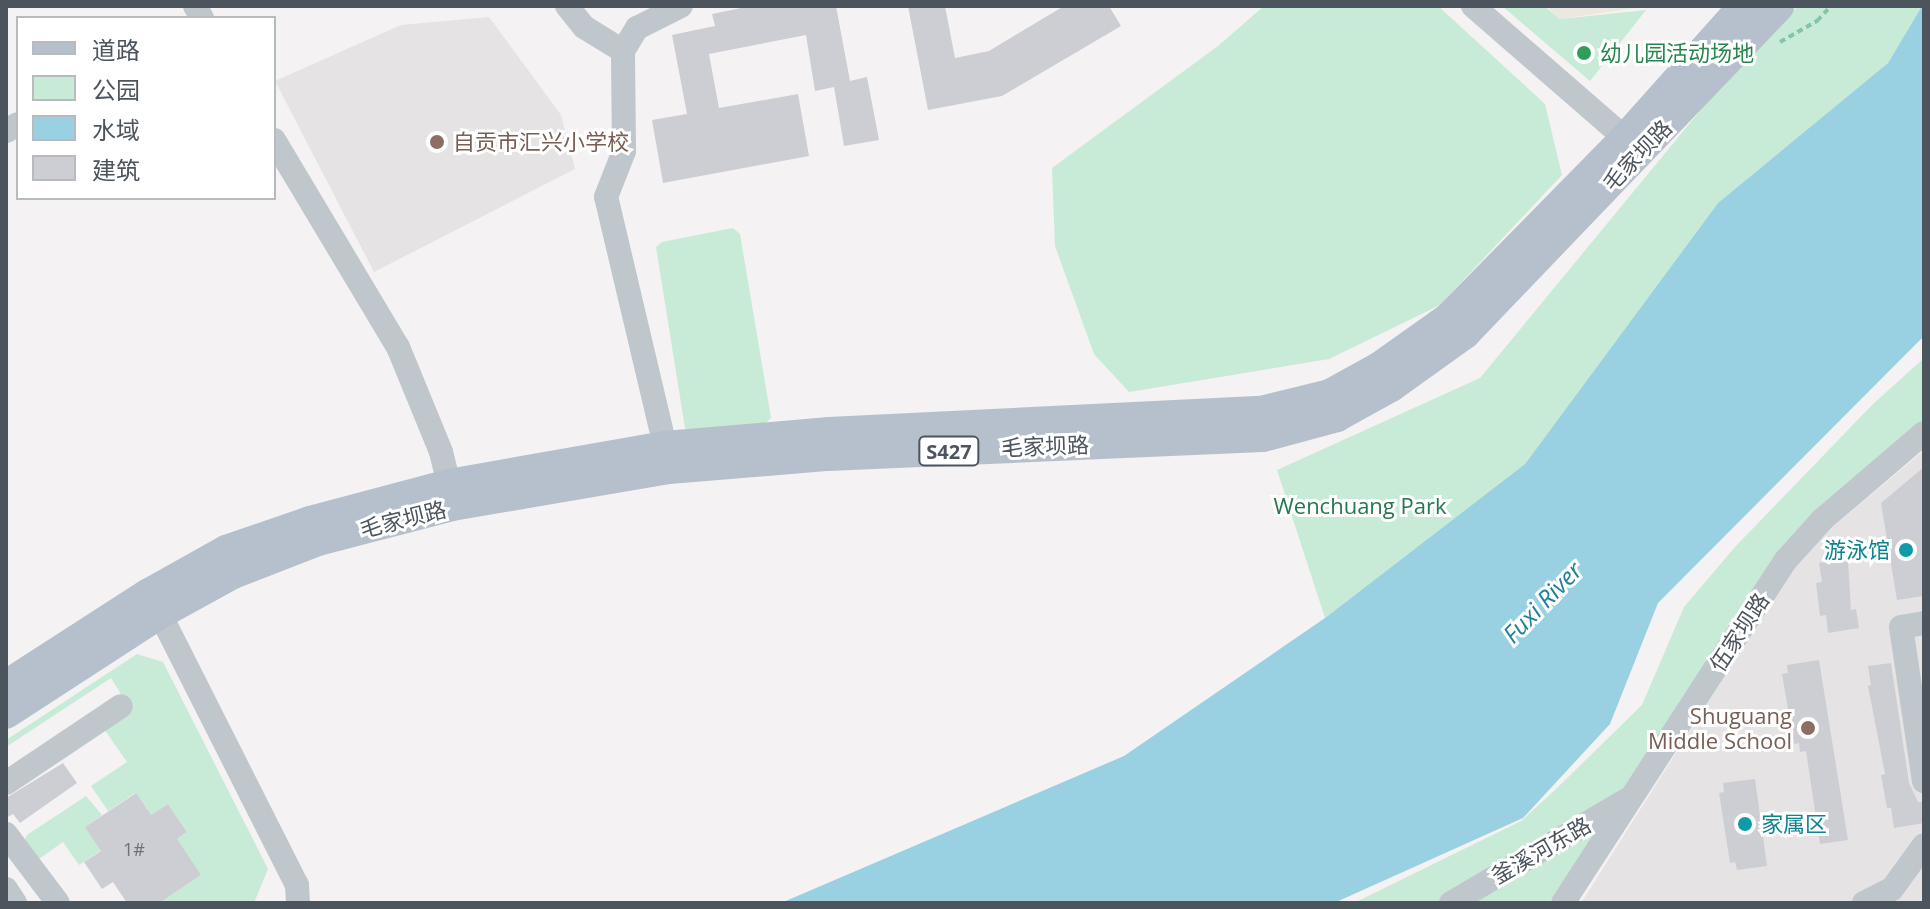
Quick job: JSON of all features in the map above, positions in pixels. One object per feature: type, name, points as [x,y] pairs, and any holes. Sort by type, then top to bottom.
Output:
[{"type":"main road","name":"毛家坝路","points":[[6,685],[149,593],[226,550],[310,521],[449,484],[665,446],[829,432],[1261,411],[1330,394],[1379,367],[1448,318],[1625,138],[1743,6]]},
{"type":"main road","name":"毛家坝路","points":[[6,714],[160,614],[233,574],[318,541],[452,506],[669,469],[828,456],[1263,437],[1337,417],[1391,387],[1465,334],[1779,6]]},
{"type":"street","points":[[567,6],[584,27],[623,51]]},
{"type":"street","points":[[665,446],[606,197],[624,151],[623,51],[637,28],[681,6]]},
{"type":"street","points":[[1473,6],[1625,138]]},
{"type":"street","points":[[276,143],[398,347],[441,452],[449,484]]},
{"type":"street","name":"伍家坝路","points":[[1563,903],[1786,560],[1822,520],[1924,433]]},
{"type":"street","points":[[160,614],[297,885],[298,903]]},
{"type":"street","points":[[1924,623],[1901,627],[1924,781]]},
{"type":"street","points":[[6,783],[121,706]]},
{"type":"street","name":"釜溪河东路","points":[[1451,903],[1631,797]]},
{"type":"street","points":[[6,834],[58,903]]},
{"type":"street","points":[[1864,903],[1892,889],[1924,845]]},
{"type":"street","points":[[6,889],[15,903]]},
{"type":"shaded area","points":[[1553,6],[1648,6],[1560,19],[1549,9]]},
{"type":"shaded area","name":"自贡市汇兴小学校","points":[[489,17],[561,115],[575,169],[374,272],[276,81],[401,25]]},
{"type":"shaded area","name":"Shuguang Middle School","points":[[1924,450],[1924,903],[1581,903],[1803,552]]},
{"type":"green space","points":[[1264,6],[1438,6],[1545,104],[1562,175],[1440,305],[1329,359],[1129,392],[1094,354],[1055,246],[1052,168],[1218,46]]},
{"type":"green space","name":"幼儿园活动场地","points":[[1502,6],[1544,6],[1560,19],[1646,10],[1590,81]]},
{"type":"green space","name":"Wenchuang Park","points":[[1798,6],[1922,6],[1888,63],[1718,203],[1525,464],[1325,618],[1277,470],[1480,378],[1713,95]]},
{"type":"green space","points":[[733,228],[740,234],[771,418],[763,426],[694,435],[685,428],[656,247],[662,242]]},
{"type":"green space","points":[[1924,358],[1924,425],[1883,455],[1645,758],[1549,903],[1354,903],[1521,821],[1554,791],[1642,705],[1684,607],[1735,547],[1872,405]]},
{"type":"green space","points":[[137,654],[163,662],[268,869],[254,903],[159,903],[159,875],[172,894],[201,875],[165,847],[187,832],[168,804],[146,819],[147,809],[135,793],[108,811],[91,786],[127,762],[104,729],[131,710],[111,678],[6,747],[6,740]]},
{"type":"green space","points":[[86,796],[102,815],[85,827],[106,847],[79,865],[63,842],[36,861],[24,841],[27,835]]},
{"type":"water","name":"Fuxi River","points":[[1922,6],[1924,336],[1658,603],[1610,724],[1523,818],[1334,903],[781,903],[1124,756],[1325,618],[1525,464],[1718,203],[1888,63]]},
{"type":"building","points":[[751,6],[836,6],[850,81],[867,77],[879,140],[844,146],[834,87],[815,91],[806,35],[709,54],[719,108],[798,94],[809,156],[663,183],[652,120],[687,114],[672,35],[715,26],[712,14]]},
{"type":"building","points":[[908,6],[945,6],[955,58],[989,51],[1064,6],[1109,6],[1121,26],[1002,96],[928,110]]},
{"type":"building","name":"游泳馆","points":[[1924,467],[1924,596],[1897,600],[1881,503]]},
{"type":"building","points":[[1848,559],[1851,610],[1856,609],[1859,628],[1828,633],[1826,615],[1820,616],[1816,583],[1822,582],[1819,563]]},
{"type":"building","points":[[1819,660],[1848,840],[1820,844],[1806,751],[1800,752],[1799,743],[1794,744],[1782,674],[1788,673],[1787,665]]},
{"type":"building","points":[[1891,663],[1909,783],[1918,802],[1922,802],[1924,816],[1924,823],[1894,828],[1891,808],[1887,808],[1881,775],[1885,774],[1868,686],[1871,685],[1868,666]]},
{"type":"building","points":[[63,763],[77,783],[20,823],[13,814],[6,818],[6,798]]},
{"type":"building","name":"家属区","points":[[1755,779],[1767,866],[1737,870],[1735,862],[1730,863],[1719,793],[1724,792],[1723,783]]},
{"type":"building","points":[[136,793],[151,815],[168,804],[187,832],[177,839],[201,875],[159,903],[127,903],[113,882],[102,889],[84,862],[101,851],[85,827]]},
{"type":"place","name":"幼儿园活动场地","points":[[1584,53]]},
{"type":"place","name":"自贡市汇兴小学校","points":[[437,142]]},
{"type":"place","name":"游泳馆","points":[[1906,550]]},
{"type":"place","name":"Shuguang Middle School","points":[[1808,728]]},
{"type":"place","name":"家属区","points":[[1745,824]]}]
